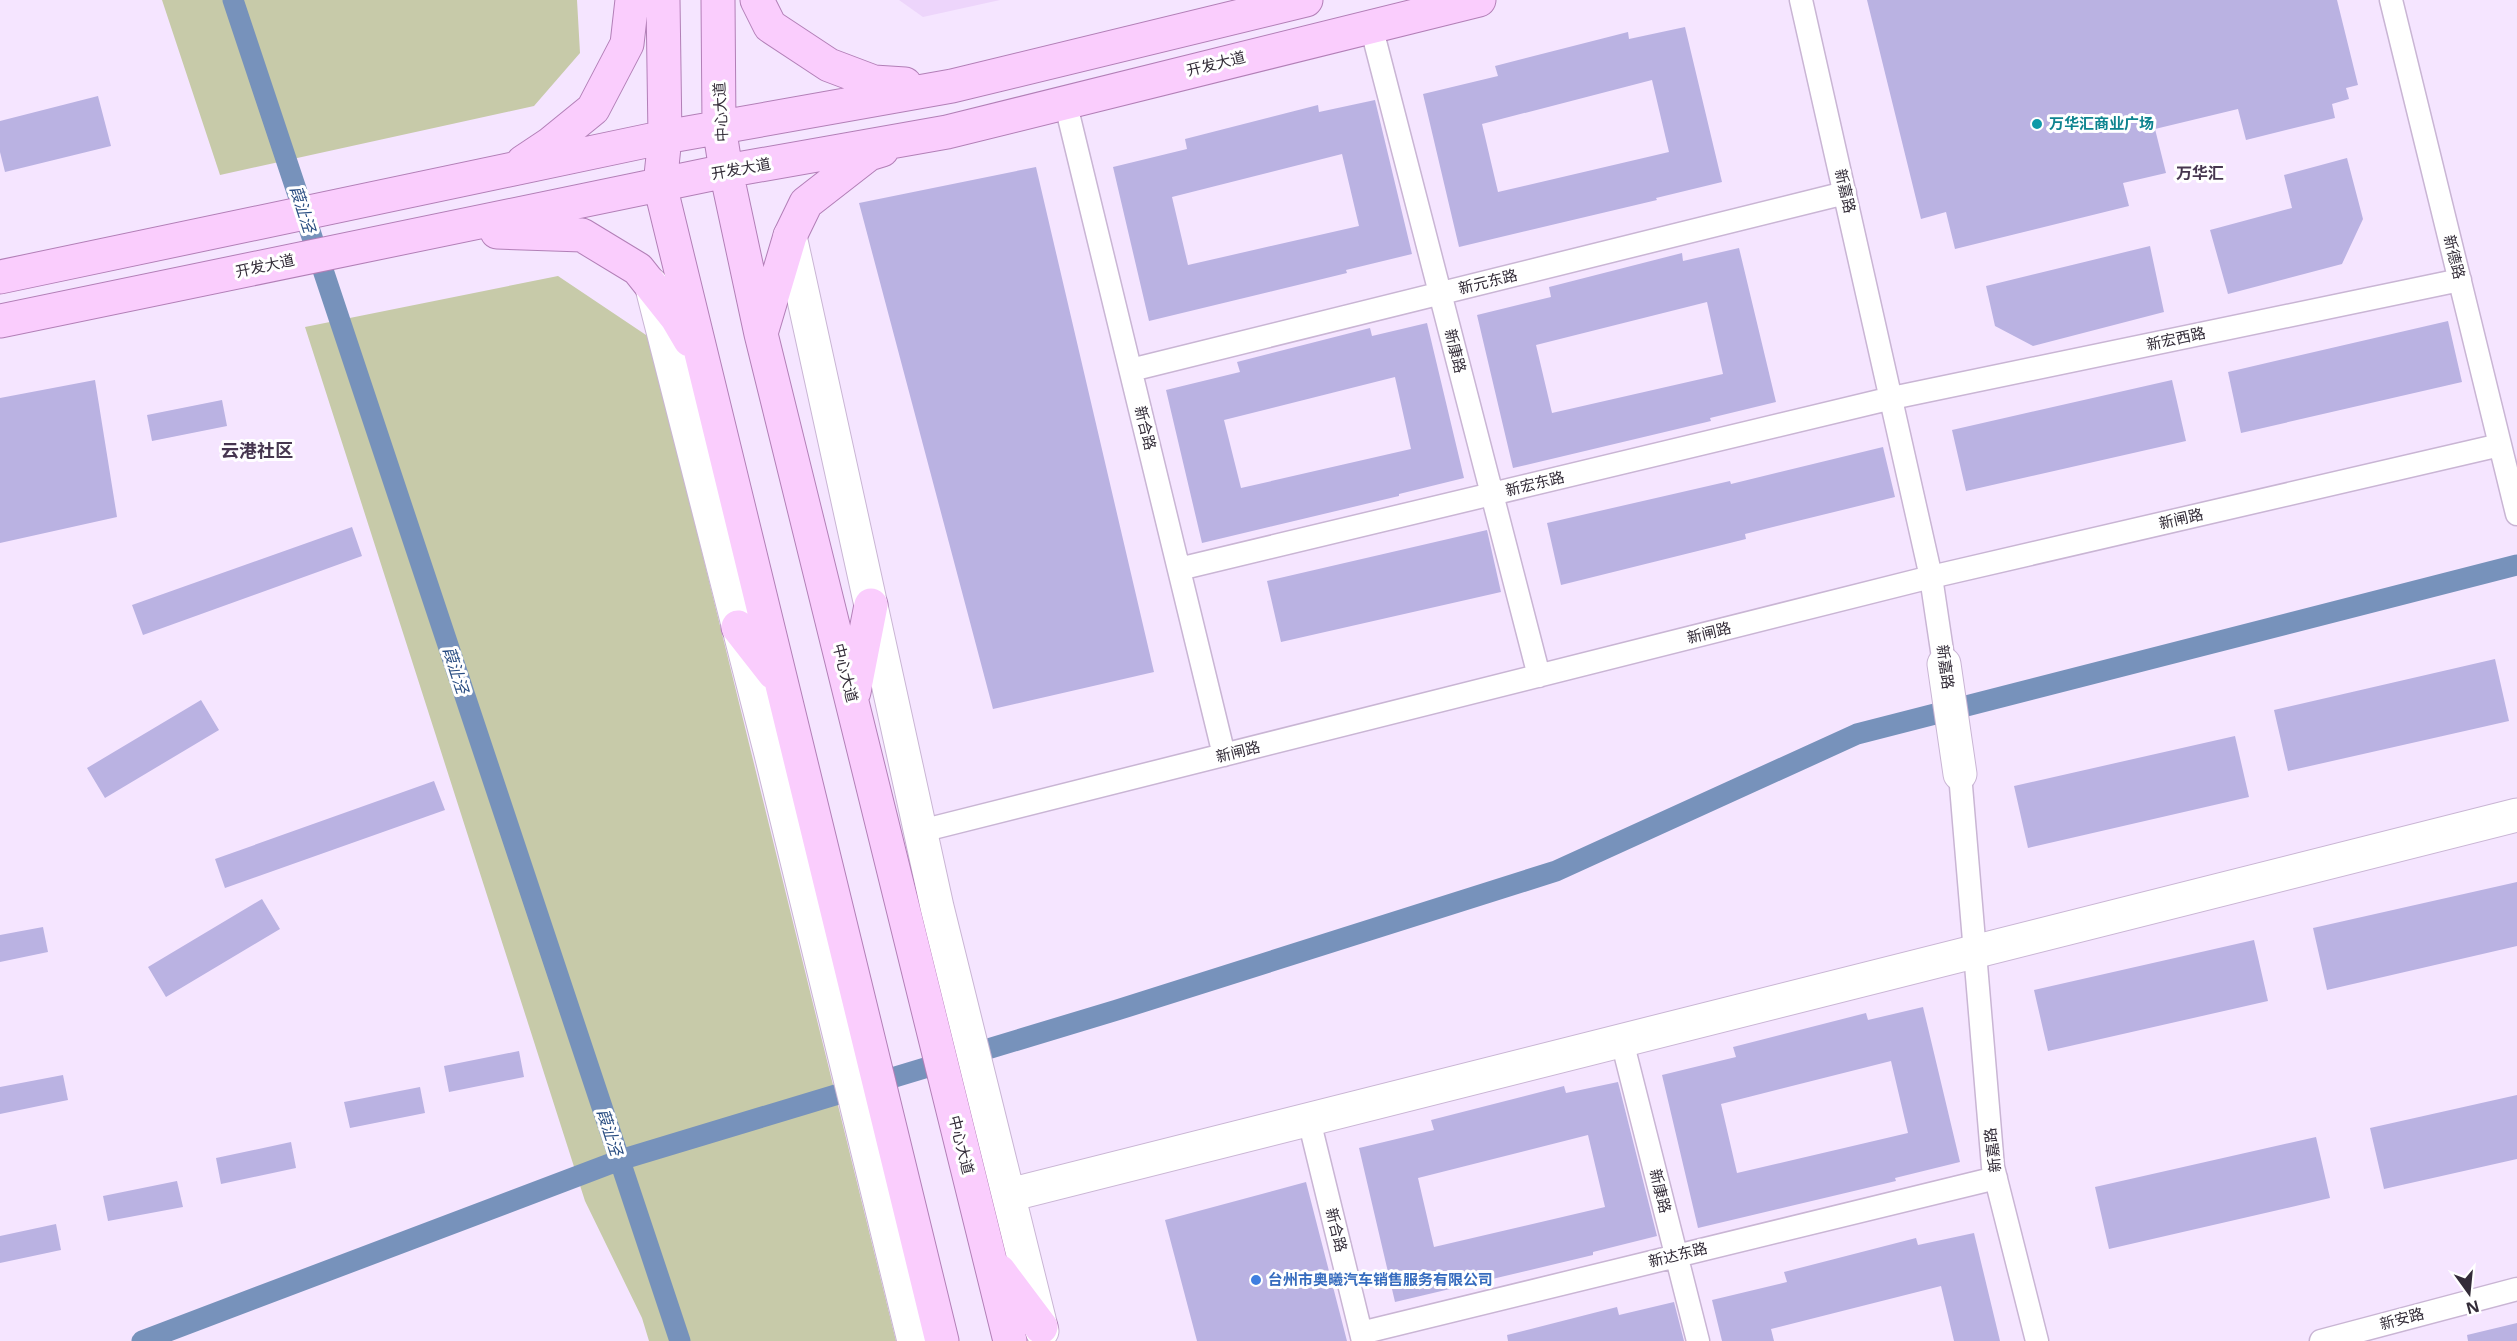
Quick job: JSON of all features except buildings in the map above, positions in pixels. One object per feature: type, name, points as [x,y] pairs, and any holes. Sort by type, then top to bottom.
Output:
[{"type":"main road","points":[[510,170],[550,144],[593,109],[627,44],[632,0]]},
{"type":"main road","points":[[663,0],[665,137],[660,185],[781,682],[851,1027]]},
{"type":"main road","name":"中心大道","points":[[718,0],[719,126],[726,171],[761,334],[1010,1341]]},
{"type":"main road","points":[[757,0],[770,26],[829,65],[874,82],[952,86]]},
{"type":"main road","points":[[0,277],[719,126],[952,86],[1306,0]]},
{"type":"main road","name":"开发大道","points":[[0,321],[726,171],[947,132],[1479,0]]},
{"type":"main road","points":[[761,334],[790,236],[806,203],[869,154],[947,132]]},
{"type":"main road","points":[[435,231],[582,235],[638,269],[677,318],[703,360]]},
{"type":"main road","points":[[790,236],[959,996],[1043,1334]]},
{"type":"main road","points":[[651,284],[738,627],[851,1027],[870,1103],[933,1302],[942,1341]]},
{"type":"main road","points":[[852,702],[871,605]]},
{"type":"main road","points":[[738,627],[781,682]]},
{"type":"main road","name":"新嘉路","points":[[1944,664],[1960,774]]},
{"type":"main road","points":[[1009,1195],[2517,816]]},
{"type":"main road","points":[[870,1103],[914,1341]]},
{"type":"main road","points":[[990,1260],[1043,1334]]},
{"type":"main road","points":[[921,1341],[933,1302]]},
{"type":"street","name":"新嘉路","points":[[1801,0],[1931,577],[1944,664]]},
{"type":"street","name":"新德路","points":[[2391,0],[2517,513]]},
{"type":"street","name":"新康路","points":[[1371,26],[1539,676]]},
{"type":"street","name":"新合路","points":[[1065,101],[1224,755]]},
{"type":"street","name":"新元东路","points":[[1131,370],[1845,193]]},
{"type":"street","name":"新宏西路","points":[[1892,398],[2460,280]]},
{"type":"street","name":"新宏东路","points":[[1179,569],[1892,398]]},
{"type":"street","name":"新闸路","points":[[921,831],[1931,577],[2500,445]]},
{"type":"street","name":"新嘉路","points":[[1960,774],[1993,1167],[2037,1341]]},
{"type":"street","name":"新康路","points":[[1622,1041],[1698,1341]]},
{"type":"street","name":"新合路","points":[[1309,1120],[1362,1337]]},
{"type":"street","name":"新达东路","points":[[1362,1337],[1676,1256],[1996,1178]]},
{"type":"street","name":"新安路","points":[[2321,1341],[2373,1334],[2517,1289]]},
{"type":"shaded area","points":[[899,0],[1000,0],[923,17]]},
{"type":"green space","points":[[162,0],[577,0],[580,53],[534,106],[220,175]]},
{"type":"green space","points":[[558,276],[649,337],[896,1341],[649,1341],[642,1318],[585,1201],[305,327]]},
{"type":"waterway","name":"葭沚泾","points":[[233,0],[680,1341]]},
{"type":"waterway","points":[[142,1341],[620,1160],[1117,1010],[1556,871],[1857,734],[2517,565]]},
{"type":"place","name":"万华汇商业广场","points":[[2037,124]]},
{"type":"place","name":"台州市奥曦汽车销售服务有限公司","points":[[1256,1280]]},
{"type":"district","name":"万华汇","points":[[2200,173]]},
{"type":"district","name":"云港社区","points":[[257,451]]}]
